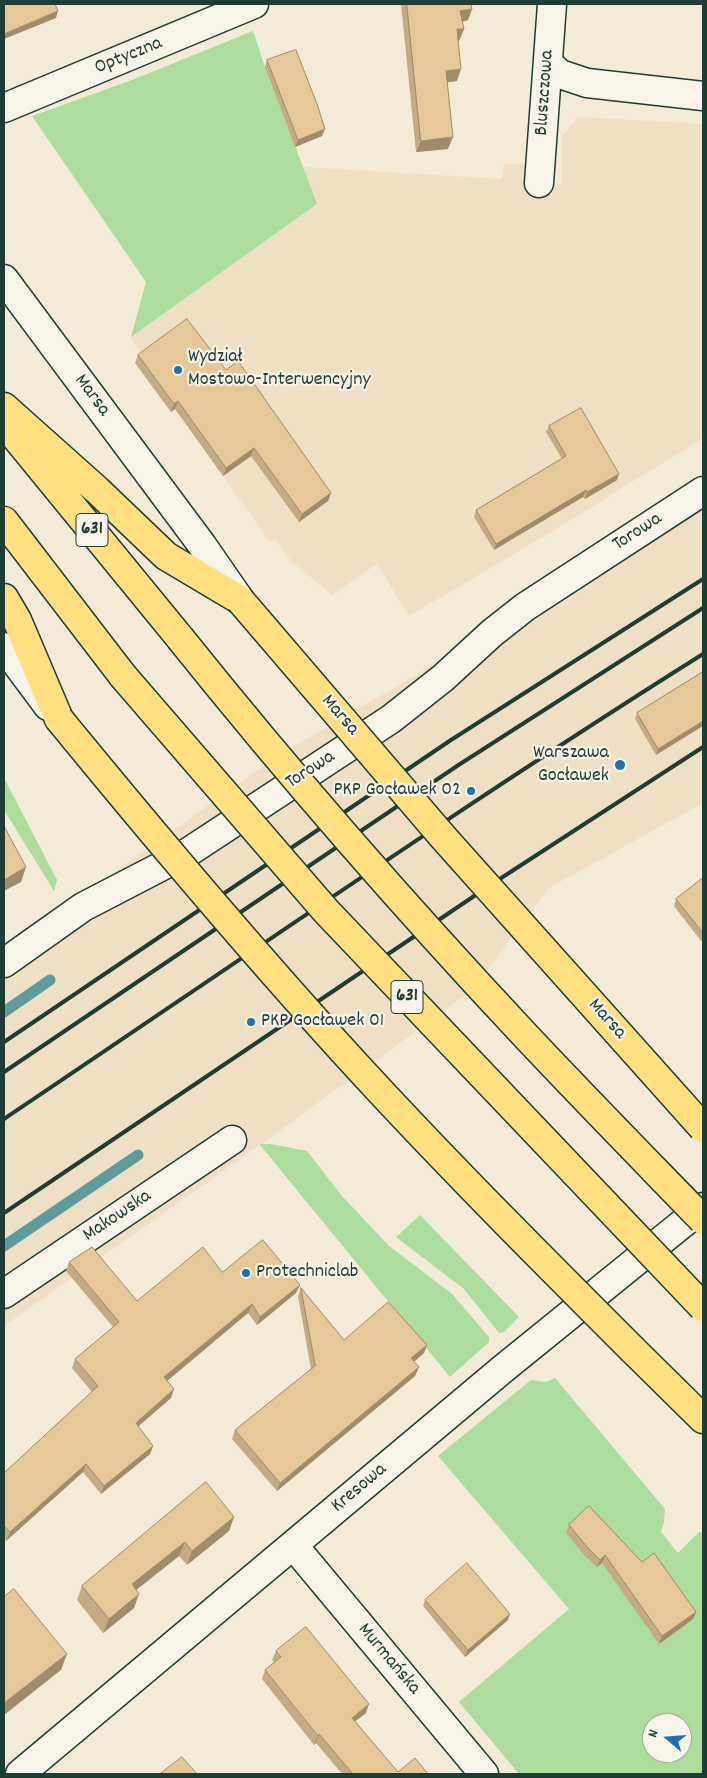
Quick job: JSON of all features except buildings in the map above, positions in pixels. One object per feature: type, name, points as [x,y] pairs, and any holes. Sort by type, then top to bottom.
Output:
[{"type":"main road","points":[[4,407],[166,556],[240,600]]},
{"type":"main road","name":"631","points":[[4,422],[232,703],[366,860],[523,1033],[703,1220]]},
{"type":"main road","name":"631","points":[[4,521],[123,676],[326,911],[703,1307]]},
{"type":"main road","points":[[4,598],[16,620],[58,719],[134,811],[229,922],[382,1093],[532,1249],[703,1419]]},
{"type":"main road","name":"Marsa","points":[[240,600],[443,837],[703,1128]]},
{"type":"street","name":"Optyczna","points":[[4,108],[254,4]]},
{"type":"street","name":"Bluszczowa","points":[[539,183],[552,4]]},
{"type":"street","points":[[549,64],[560,74],[587,83],[703,96]]},
{"type":"street","name":"Marsa","points":[[4,279],[202,545],[240,600]]},
{"type":"street","name":"Torowa","points":[[4,963],[83,907],[188,853],[390,719],[444,678],[492,633],[525,607],[703,491]]},
{"type":"street","points":[[4,647],[58,719]]},
{"type":"street","name":"Makowska","points":[[4,1294],[232,1140]]},
{"type":"street","name":"Kresowa","points":[[20,1774],[504,1368],[703,1207]]},
{"type":"street","name":"Murmańska","points":[[293,1545],[484,1774]]},
{"type":"shaded area","points":[[578,117],[703,124],[703,438],[553,531],[409,616],[377,564],[332,595],[291,561],[275,539],[270,542],[176,409],[171,412],[135,363],[143,357],[131,337],[317,204],[302,167],[502,179],[504,164],[533,163],[539,183],[562,185],[562,136]]},
{"type":"shaded area","points":[[703,499],[703,803],[549,888],[471,991],[274,1135],[4,1326],[4,951],[279,755],[411,678]]},
{"type":"green space","points":[[253,31],[317,204],[131,337],[146,282],[32,116],[132,80]]},
{"type":"green space","points":[[4,778],[57,880],[54,891],[4,810]]},
{"type":"green space","points":[[261,1144],[271,1144],[307,1151],[342,1196],[388,1245],[452,1294],[489,1337],[489,1342],[450,1377]]},
{"type":"green space","points":[[420,1215],[519,1317],[504,1332],[499,1333],[464,1289],[396,1237]]},
{"type":"green space","points":[[555,1378],[665,1509],[661,1532],[678,1553],[699,1532],[703,1533],[703,1774],[519,1774],[459,1702],[569,1609],[438,1456],[531,1380],[546,1382]]},
{"type":"waterway","points":[[4,1012],[50,980]]},
{"type":"waterway","points":[[4,1246],[138,1155]]},
{"type":"railway","points":[[4,1042],[451,740],[703,579]]},
{"type":"railway","points":[[4,1072],[457,766],[703,608]]},
{"type":"railway","points":[[4,1119],[439,825],[703,654]]},
{"type":"railway","points":[[4,1213],[492,884],[703,747]]},
{"type":"place","name":"Wydział Mostowo-Interwencyjny","points":[[178,370]]},
{"type":"place","name":"Warszawa Gocławek","points":[[620,765]]},
{"type":"place","name":"PKP Gocławek 02","points":[[471,791]]},
{"type":"place","name":"PKP Gocławek 01","points":[[251,1022]]},
{"type":"place","name":"Protechniclab","points":[[246,1273]]}]
